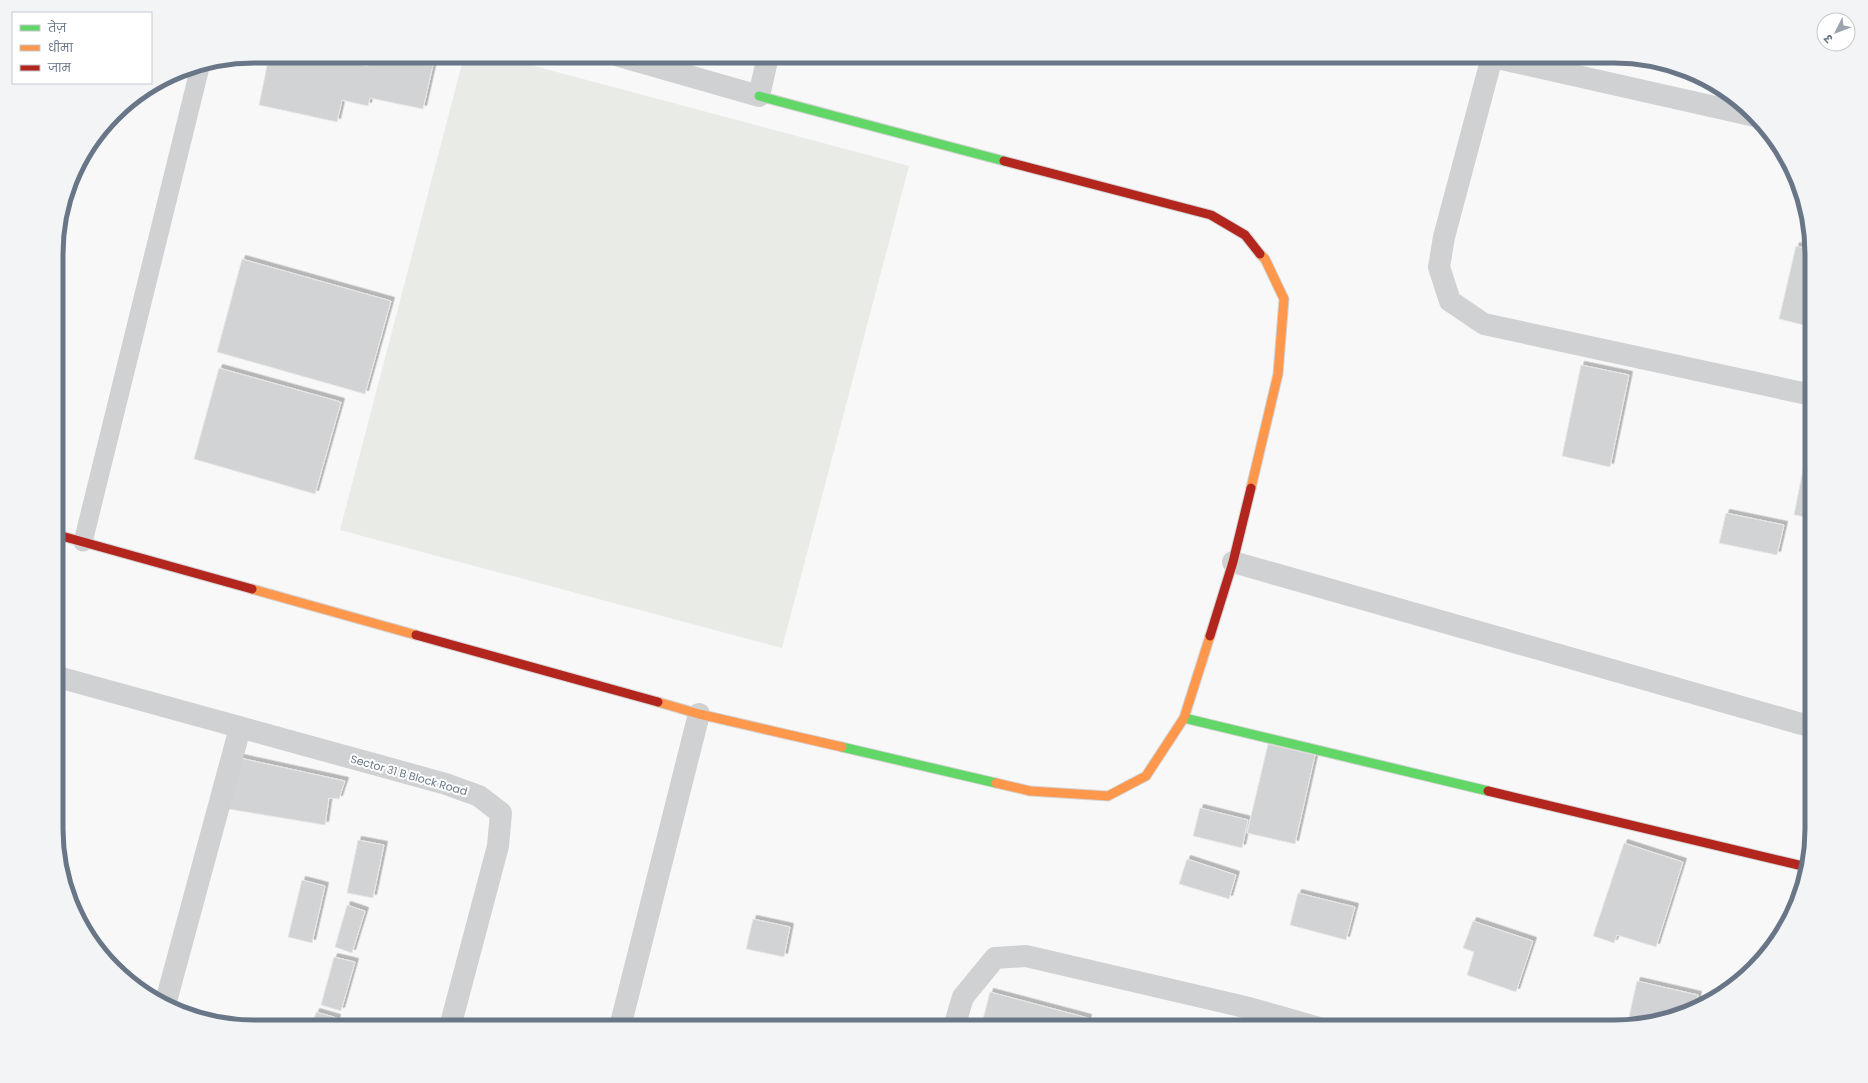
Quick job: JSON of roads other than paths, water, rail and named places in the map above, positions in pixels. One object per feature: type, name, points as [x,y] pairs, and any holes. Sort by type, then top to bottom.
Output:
[{"type":"street","points":[[63,536],[699,714],[1030,791],[1108,796],[1146,776],[1184,718],[1233,562],[1278,374],[1284,299],[1265,259],[1245,235],[1211,216],[759,96],[644,63]]},
{"type":"street","points":[[759,96],[766,63]]},
{"type":"street","points":[[1488,63],[1444,237],[1439,267],[1450,301],[1484,324],[1805,393]]},
{"type":"street","points":[[1517,63],[1743,113]]},
{"type":"street","points":[[1233,562],[1805,725]]},
{"type":"street","name":"Sector 31 B Block Road","points":[[63,678],[446,784],[479,796],[501,813],[498,846],[452,1020]]},
{"type":"street","points":[[622,1020],[699,714]]},
{"type":"street","points":[[1184,718],[1801,866]]},
{"type":"street","points":[[164,996],[240,728]]},
{"type":"street","points":[[956,1020],[963,997],[995,958],[1026,956],[1246,1018],[1262,1020]]},
{"type":"lane","points":[[83,542],[199,72]]}]
